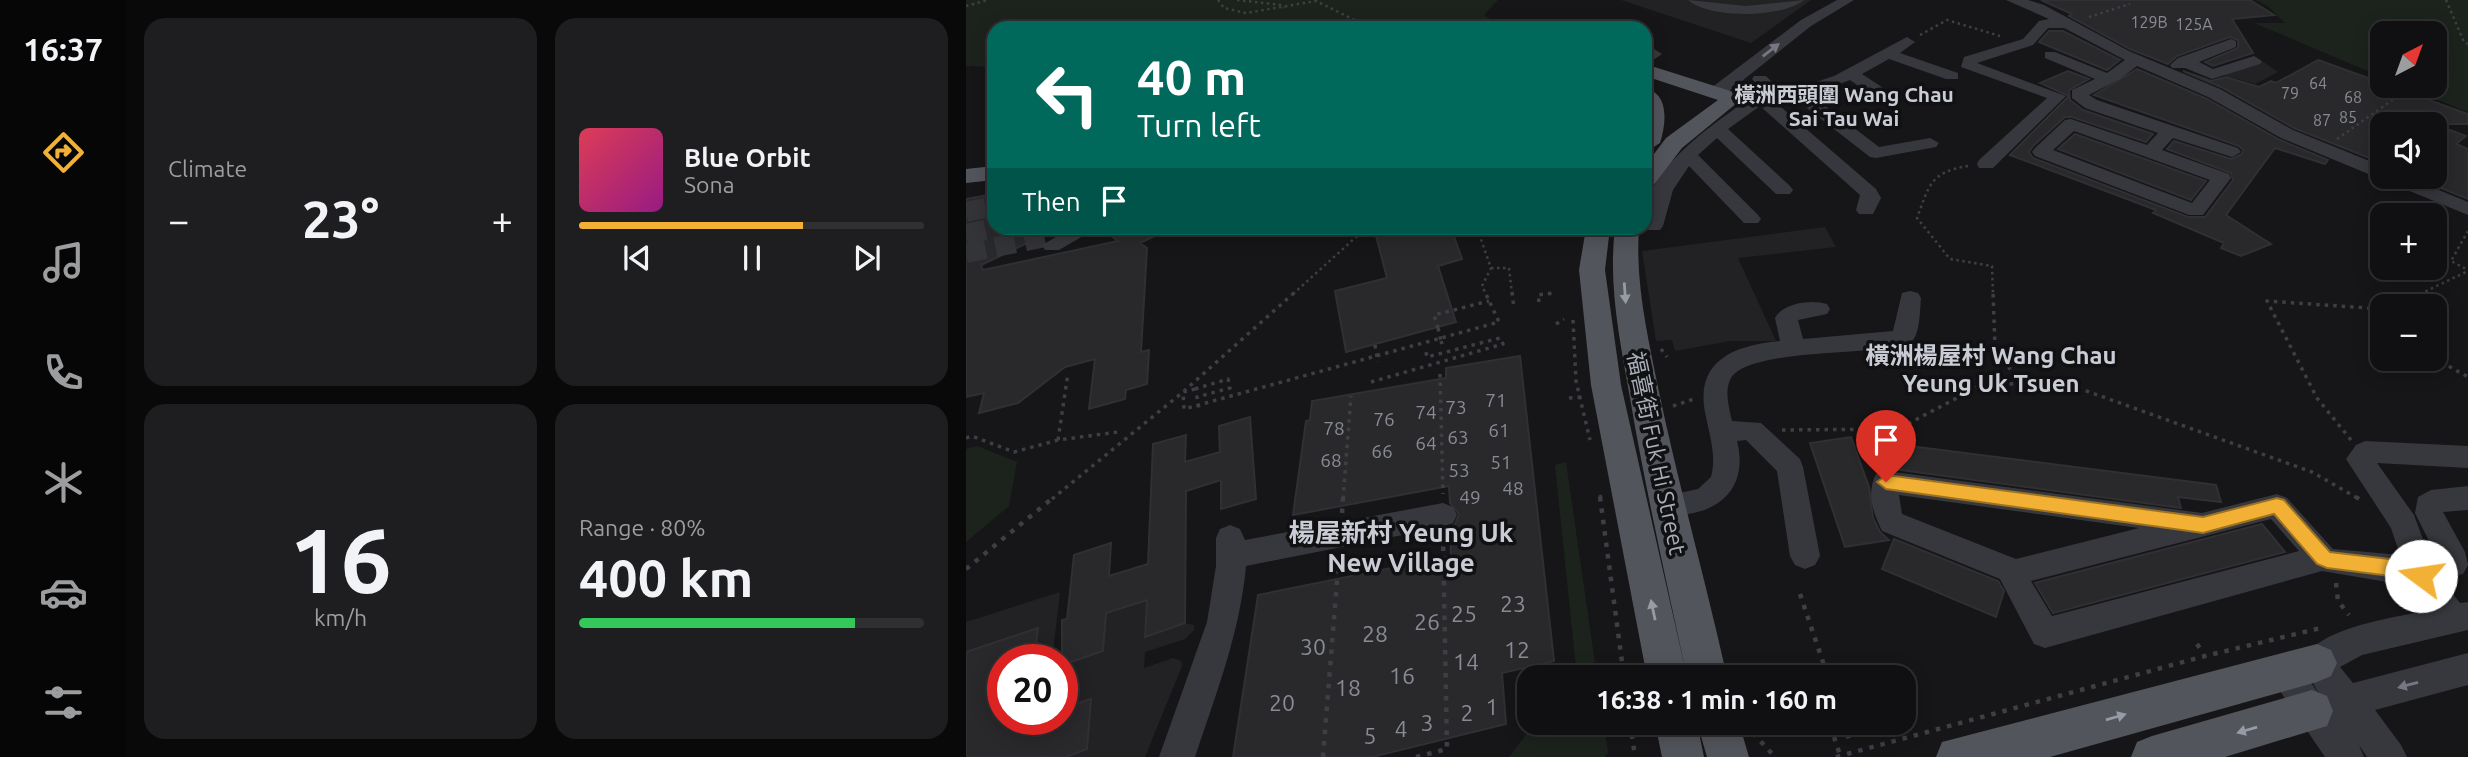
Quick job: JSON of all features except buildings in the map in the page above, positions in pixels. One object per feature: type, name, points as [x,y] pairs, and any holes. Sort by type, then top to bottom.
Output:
[{"type":"main road","points":[[1652,65],[1718,106]]},
{"type":"main road","points":[[1652,85],[1718,106]]},
{"type":"main road","points":[[1652,105],[1657,121],[1652,134]]},
{"type":"main road","points":[[1652,143],[1718,106]]},
{"type":"main road","points":[[1652,172],[1674,143],[1718,106]]},
{"type":"main road","points":[[966,163],[987,161]]},
{"type":"main road","points":[[966,176],[987,174]]},
{"type":"main road","name":"福喜街 Fuk Hi Street","points":[[1597,235],[1592,270],[1606,385],[1664,665]]},
{"type":"main road","name":"福喜街 Fuk Hi Street","points":[[1633,235],[1624,246],[1626,304],[1666,506],[1704,665]]},
{"type":"main road","points":[[1956,757],[2050,736],[2300,667]]},
{"type":"main road","points":[[2152,757],[2330,706]]},
{"type":"main road","points":[[1678,735],[1683,757]]},
{"type":"street","points":[[1695,0],[1735,12],[1757,11],[1797,0]]},
{"type":"street","points":[[1652,206],[1718,106],[1806,23],[1832,11],[1847,0]]},
{"type":"street","points":[[2013,0],[2069,23],[2136,59],[2214,93],[2287,134],[2330,145],[2370,167]]},
{"type":"street","points":[[1718,106],[1759,79],[1826,28],[1832,11]]},
{"type":"street","points":[[1986,164],[2058,96],[1969,67],[1970,60],[2028,42],[2044,24],[2069,23]]},
{"type":"street","points":[[1718,106],[1798,93],[1851,74],[1907,42]]},
{"type":"street","points":[[2169,72],[2184,61],[2231,44]]},
{"type":"street","points":[[1888,54],[1952,76]]},
{"type":"street","points":[[2050,55],[2108,79]]},
{"type":"street","points":[[2136,59],[2108,79],[2078,94],[2091,104],[2232,152]]},
{"type":"street","points":[[2184,61],[2212,74],[2254,61]]},
{"type":"street","points":[[1851,74],[1891,101]]},
{"type":"street","points":[[1759,79],[1772,88],[1764,98]]},
{"type":"street","points":[[1798,93],[1876,153],[1930,143]]},
{"type":"street","points":[[1764,98],[1869,193],[1871,198],[1866,210]]},
{"type":"street","points":[[1718,106],[1783,190]]},
{"type":"street","points":[[2071,124],[2150,152],[2222,178],[2196,211],[2041,152],[2071,124]]},
{"type":"street","points":[[1912,128],[1930,143],[1947,152]]},
{"type":"street","points":[[2150,152],[2169,131]]},
{"type":"street","points":[[1688,155],[1751,219]]},
{"type":"street","points":[[2420,189],[2468,209]]},
{"type":"street","points":[[1054,240],[1068,235]]},
{"type":"street","points":[[1666,506],[1710,497],[1719,489],[1728,463],[1714,389],[1719,373],[1730,363],[1748,356],[1794,347],[1852,345],[1904,335],[1910,298]]},
{"type":"street","points":[[1794,347],[1786,318],[1790,314],[1819,309]]},
{"type":"street","points":[[1722,431],[1752,430],[1790,467],[1805,556]]},
{"type":"street","points":[[2387,755],[2330,706],[2300,667],[2356,641],[2461,618],[2420,572],[2404,524],[2359,459],[2362,453],[2468,457]]},
{"type":"street","points":[[2203,525],[1886,482],[1885,506],[1892,522],[2016,572],[2203,525],[2277,506],[2328,560]]},
{"type":"street","points":[[2016,572],[2015,582],[2045,633],[2328,560],[2420,572],[2452,565],[2455,561],[2429,513],[2428,505],[2431,502],[2468,498]]},
{"type":"street","points":[[1177,757],[1228,602],[1231,547],[1340,535],[1443,515]]},
{"type":"street","points":[[2330,706],[2468,669]]},
{"type":"street","points":[[2330,706],[2346,757]]},
{"type":"path","points":[[966,6],[988,0]]},
{"type":"path","points":[[1217,0],[1224,8],[1247,13],[1316,1],[1357,21]]},
{"type":"path","points":[[1237,0],[1282,5],[1284,8]]},
{"type":"path","points":[[2446,0],[2464,42],[2468,44]]},
{"type":"path","points":[[2069,23],[2130,4]]},
{"type":"path","points":[[1907,42],[1947,20],[2021,44]]},
{"type":"path","points":[[2330,145],[2395,98]]},
{"type":"path","points":[[1986,164],[1942,170],[1935,175],[1917,218],[1950,259],[1992,267],[1995,346],[2019,383]]},
{"type":"path","points":[[2468,231],[2451,261],[2468,270]]},
{"type":"path","points":[[966,569],[1183,392],[1358,235]]},
{"type":"path","points":[[1183,392],[1184,408],[1499,322],[1482,286],[1491,268],[1479,235]]},
{"type":"path","points":[[1491,268],[1509,268],[1514,308]]},
{"type":"path","points":[[2419,294],[2468,270]]},
{"type":"path","points":[[1539,302],[1538,295],[1553,293]]},
{"type":"path","points":[[1442,344],[1434,316],[1489,301]]},
{"type":"path","points":[[2362,453],[2317,398],[2267,302],[2370,308]]},
{"type":"path","points":[[1556,324],[1564,319]]},
{"type":"path","points":[[1371,382],[1503,344],[1500,338],[1427,357],[1425,348]]},
{"type":"path","points":[[1375,345],[1378,362]]},
{"type":"path","points":[[2447,365],[2468,377]]},
{"type":"path","points":[[1058,440],[1068,373]]},
{"type":"path","points":[[1416,757],[1447,750],[1440,374]]},
{"type":"path","points":[[1183,392],[1228,379],[1230,387],[1197,397],[1199,410]]},
{"type":"path","points":[[1752,430],[1898,429],[1976,388],[2019,383],[2067,384],[2300,468],[2404,524]]},
{"type":"path","points":[[1323,757],[1351,396]]},
{"type":"path","points":[[1569,398],[1587,396]]},
{"type":"path","points":[[1673,406],[1698,398]]},
{"type":"path","points":[[966,438],[972,436],[1014,452],[1058,440],[1118,432]]},
{"type":"path","points":[[2328,560],[2338,601],[2349,615]]},
{"type":"path","points":[[1800,594],[1824,665]]},
{"type":"path","points":[[1834,737],[1838,757],[2200,657],[2327,626]]},
{"type":"path","points":[[1632,735],[1635,757]]},
{"type":"path","points":[[1848,735],[1849,739]]},
{"type":"path","points":[[1734,739],[1775,757]]},
{"type":"shaded area","points":[[966,0],[1498,0],[1484,15],[1494,21],[987,21],[987,67],[966,66]]},
{"type":"shaded area","points":[[1621,0],[1811,0],[1751,43]]},
{"type":"shaded area","points":[[2256,0],[2468,0],[2468,112],[2433,98],[2447,98],[2447,21],[2370,21],[2370,72],[2254,23],[2285,23],[2269,7]]},
{"type":"shaded area","points":[[2262,61],[2278,72],[2255,84],[2220,74]]},
{"type":"shaded area","points":[[1825,227],[1836,247],[1738,258],[1776,341],[1730,341],[1675,351],[1672,340],[1656,341],[1642,251]]},
{"type":"shaded area","points":[[977,446],[1017,462],[1009,506],[966,542],[966,449]]},
{"type":"shaded area","points":[[1566,462],[1595,665],[1576,665],[1555,465]]},
{"type":"shaded area","points":[[1060,592],[1054,644],[987,644],[987,735],[1078,735],[1078,660],[1103,651],[1106,613],[1147,600],[1146,636],[1185,623],[1194,625],[1194,630],[1185,639],[1145,652],[1144,668],[1173,658],[1181,661],[1182,666],[1145,757],[966,757],[966,622]]},
{"type":"shaded area","points":[[1526,735],[1606,735],[1608,753],[1605,757],[1509,757]]},
{"type":"tunnel","points":[[966,212],[987,208]]},
{"type":"tunnel","points":[[966,234],[987,230]]},
{"type":"tunnel","points":[[966,253],[1055,235]]},
{"type":"district","name":"橫洲西頭圍 Wang Chau Sai Tau Wai","points":[[1844,106]]},
{"type":"district","name":"橫洲楊屋村 Wang Chau Yeung Uk Tsuen","points":[[1991,369]]},
{"type":"district","name":"楊屋新村 Yeung Uk New Village","points":[[1401,547]]},
{"type":"route","points":[[1886,482],[2203,525],[2277,506],[2323,558],[2333,562],[2398,568],[2421,576]]}]
